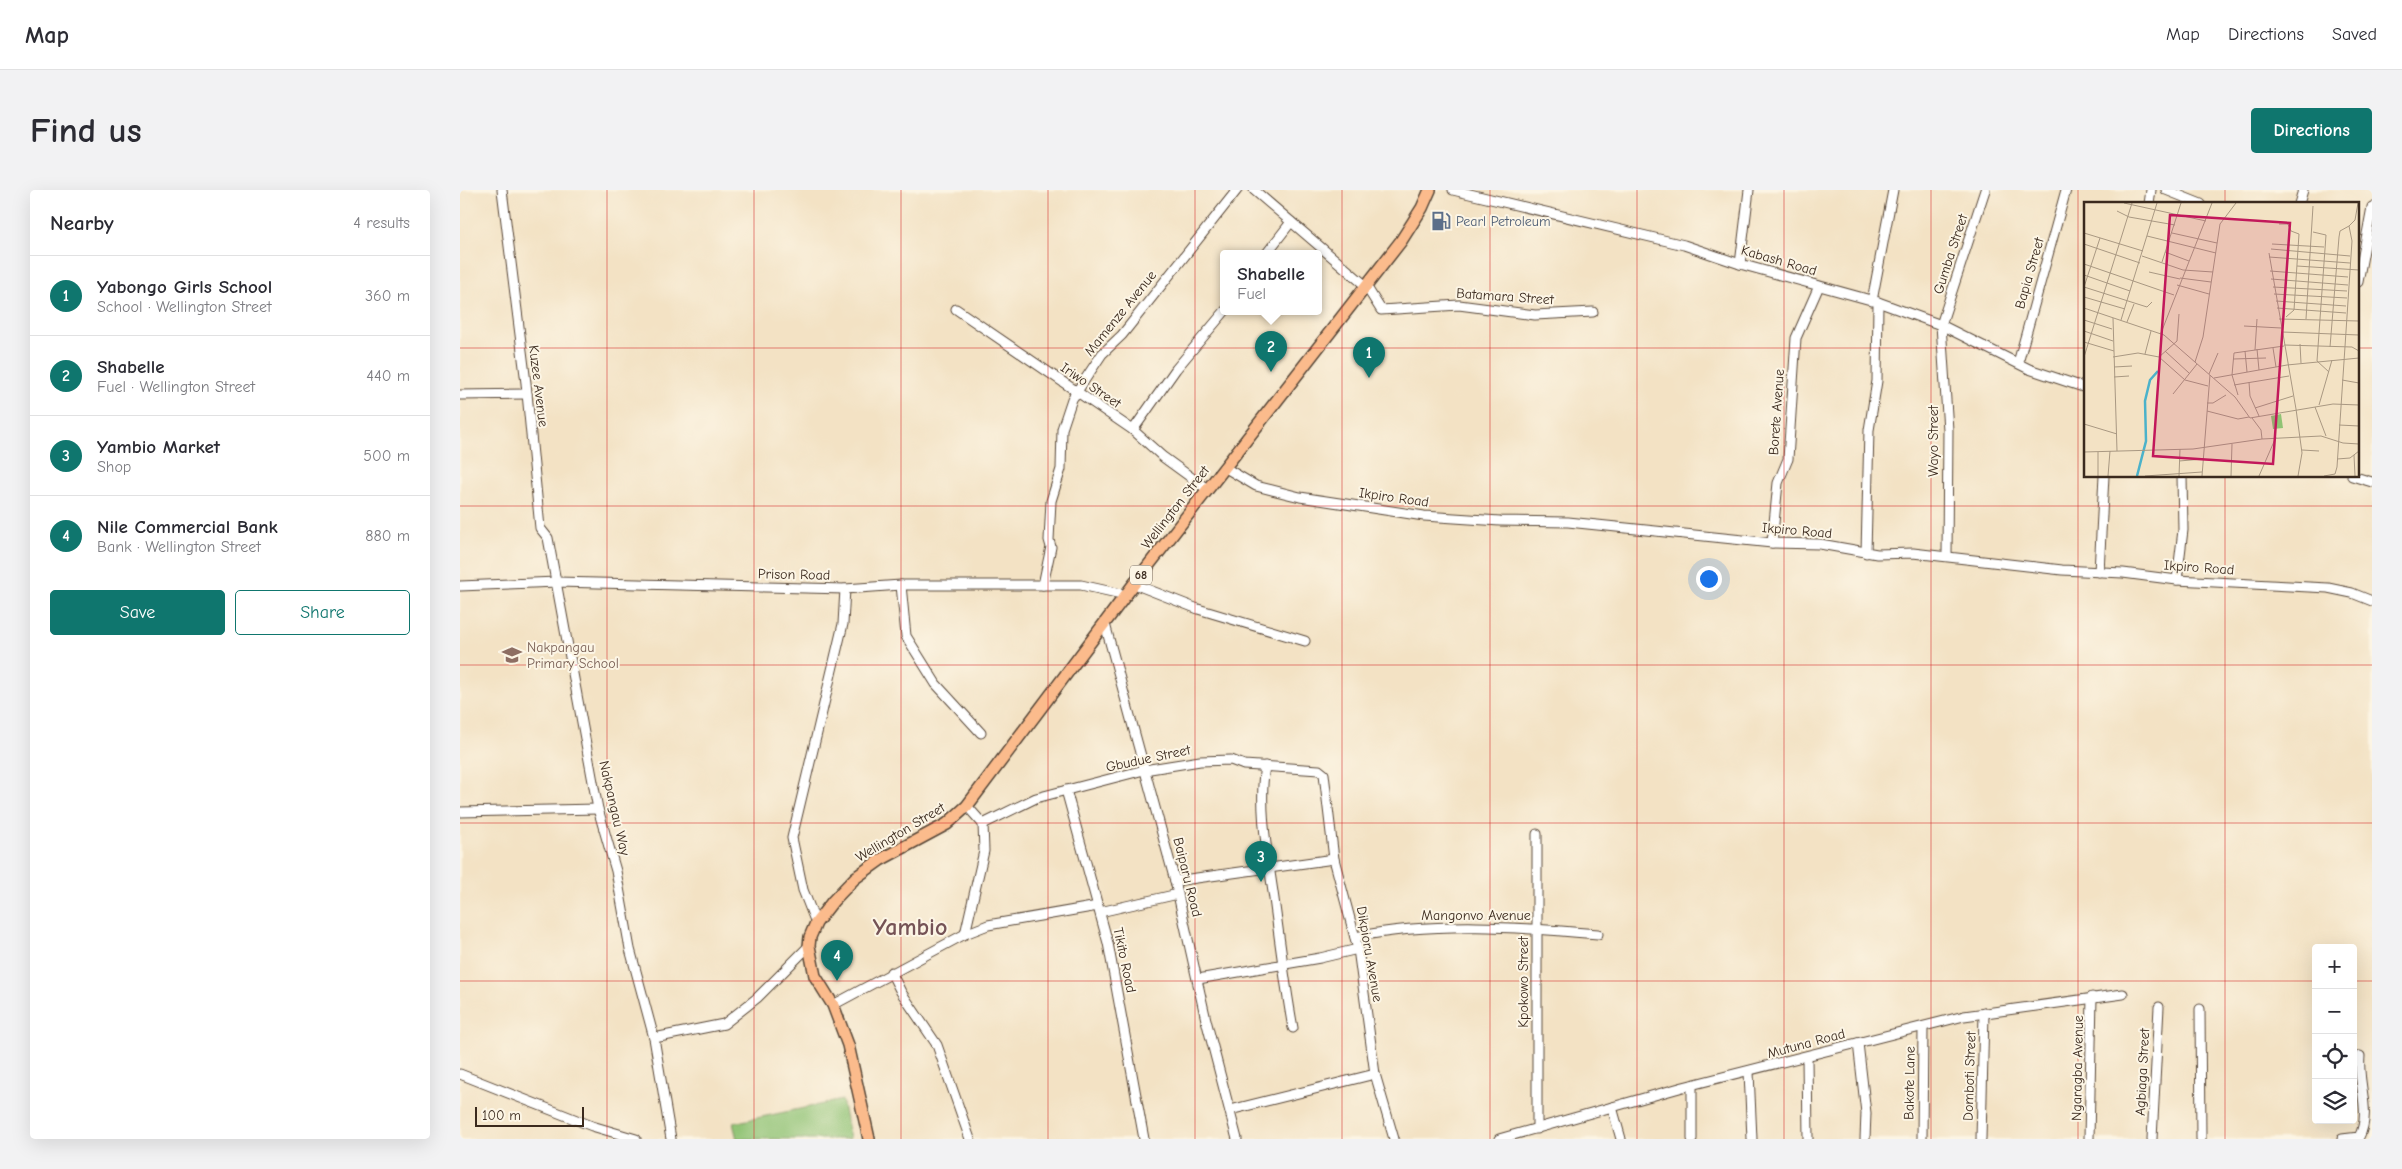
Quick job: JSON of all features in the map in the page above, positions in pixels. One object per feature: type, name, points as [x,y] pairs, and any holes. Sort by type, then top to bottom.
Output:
[{"type":"main road","name":"Wellington Street","points":[[816,923],[833,901],[855,878],[880,860],[947,824],[967,806],[1134,584],[1401,241],[1422,208],[1430,190]]},
{"type":"main road","points":[[816,923],[809,946],[815,976],[832,1005],[848,1045],[870,1139]]},
{"type":"street","name":"Kuzee Avenue","points":[[502,190],[527,394],[540,528],[548,538],[557,582]]},
{"type":"street","name":"Mamenze Avenue","points":[[1043,585],[1052,547],[1049,540],[1051,501],[1061,468],[1062,429],[1072,399],[1102,354],[1122,335],[1237,190]]},
{"type":"street","name":"Batamara Street","points":[[1254,190],[1366,286],[1381,310],[1459,305],[1535,314],[1593,312]]},
{"type":"street","name":"Kabash Road","points":[[1453,190],[1684,245],[1740,264],[1875,302],[1941,325],[2018,363],[2084,387]]},
{"type":"street","points":[[1740,264],[1749,190]]},
{"type":"street","points":[[1866,554],[1869,430],[1877,381],[1875,302],[1893,190]]},
{"type":"street","name":"Gumba Street","points":[[1941,325],[1985,190]]},
{"type":"street","name":"Bapia Street","points":[[2018,363],[2066,190]]},
{"type":"street","points":[[2166,190],[2196,202]]},
{"type":"street","points":[[2360,273],[2372,207]]},
{"type":"street","points":[[1269,250],[1291,222]]},
{"type":"street","name":"Borete Avenue","points":[[1772,543],[1778,483],[1788,459],[1796,338],[1819,286]]},
{"type":"street","name":"Iriwo Street","points":[[956,309],[1134,430],[1163,457],[1207,489]]},
{"type":"street","points":[[1134,430],[1176,369],[1222,315]]},
{"type":"street","name":"Wayo Street","points":[[1941,325],[1948,430],[1947,556]]},
{"type":"street","points":[[460,395],[527,394]]},
{"type":"street","name":"Ikpiro Road","points":[[1224,467],[1256,486],[1283,493],[1424,516],[1500,521],[1568,522],[1772,543],[1820,544],[1866,554],[1913,553],[2062,570],[2177,580],[2328,588],[2352,593],[2372,601]]},
{"type":"street","points":[[2099,572],[2104,478]]},
{"type":"street","points":[[2177,580],[2183,530],[2182,478]]},
{"type":"street","points":[[2359,478],[2372,482]]},
{"type":"street","name":"Prison Road","points":[[460,586],[557,582],[845,589],[901,586],[1081,585],[1126,595]]},
{"type":"street","name":"Nakpangau Way","points":[[557,582],[598,809],[616,871],[630,949],[654,1038],[671,1139]]},
{"type":"street","points":[[1134,584],[1198,609],[1304,641]]},
{"type":"street","points":[[901,586],[906,636],[936,684],[981,733]]},
{"type":"street","points":[[816,923],[803,890],[792,838],[843,624],[845,589]]},
{"type":"street","name":"Baiparu Road","points":[[1105,624],[1175,881],[1206,1020],[1237,1139]]},
{"type":"street","name":"Gbudue Street","points":[[983,824],[1036,798],[1144,770],[1200,761],[1230,760],[1244,765],[1320,770],[1324,774]]},
{"type":"street","points":[[1266,766],[1263,799],[1282,965],[1292,1028]]},
{"type":"street","name":"Dikpioru Avenue","points":[[1324,774],[1334,859],[1358,949],[1375,1074],[1394,1139]]},
{"type":"street","name":"Tikito Road","points":[[1066,790],[1099,909],[1120,1000],[1144,1139]]},
{"type":"street","points":[[965,934],[984,851],[983,824],[967,806]]},
{"type":"street","points":[[460,812],[598,809]]},
{"type":"street","name":"Kpokowo Street","points":[[1537,834],[1537,1130]]},
{"type":"street","points":[[1175,881],[1334,859]]},
{"type":"street","points":[[832,1005],[891,972],[988,924],[1099,909],[1178,894]]},
{"type":"street","name":"Mangonvo Avenue","points":[[1355,937],[1395,930],[1432,928],[1537,929],[1598,934]]},
{"type":"street","points":[[654,1038],[724,1024],[757,998],[809,946]]},
{"type":"street","points":[[1198,980],[1358,949]]},
{"type":"street","points":[[891,972],[901,992],[937,1045],[970,1139]]},
{"type":"street","name":"Mutuna Road","points":[[1499,1139],[1512,1138],[1692,1085],[1923,1027],[1984,1013],[2124,994]]},
{"type":"street","name":"Ngaragba Avenue","points":[[2089,1139],[2092,997]]},
{"type":"street","name":"Agbiaga Street","points":[[2152,1139],[2159,1007]]},
{"type":"street","points":[[2200,1009],[2201,1139]]},
{"type":"street","name":"Domboti Street","points":[[1981,1139],[1984,1013]]},
{"type":"street","name":"Bakote Lane","points":[[1922,1139],[1923,1027]]},
{"type":"street","points":[[1858,1043],[1866,1113],[1865,1139]]},
{"type":"street","points":[[2342,1139],[2359,1137],[2364,1129],[2366,1101],[2360,1082],[2360,1056]]},
{"type":"street","points":[[1807,1057],[1808,1139]]},
{"type":"street","points":[[1749,1072],[1752,1139]]},
{"type":"street","points":[[460,1074],[592,1126],[636,1139]]},
{"type":"street","points":[[1230,1110],[1375,1074]]},
{"type":"street","points":[[1692,1085],[1692,1139]]},
{"type":"street","points":[[1612,1107],[1621,1139]]},
{"type":"green space","points":[[842,1100],[850,1139],[737,1139],[733,1123]]},
{"type":"place","name":"Pearl Petroleum","points":[[1441,221]]},
{"type":"place","name":"Shabelle","points":[[1271,372]]},
{"type":"place","name":"Yabongo Girls School","points":[[1369,378]]},
{"type":"place","name":"Nakpangau Primary School","points":[[512,655]]},
{"type":"place","name":"Yambio Market","points":[[1261,882]]},
{"type":"place","name":"Nile Commercial Bank","points":[[837,981]]},
{"type":"district","name":"Yambio","points":[[910,927]]}]
